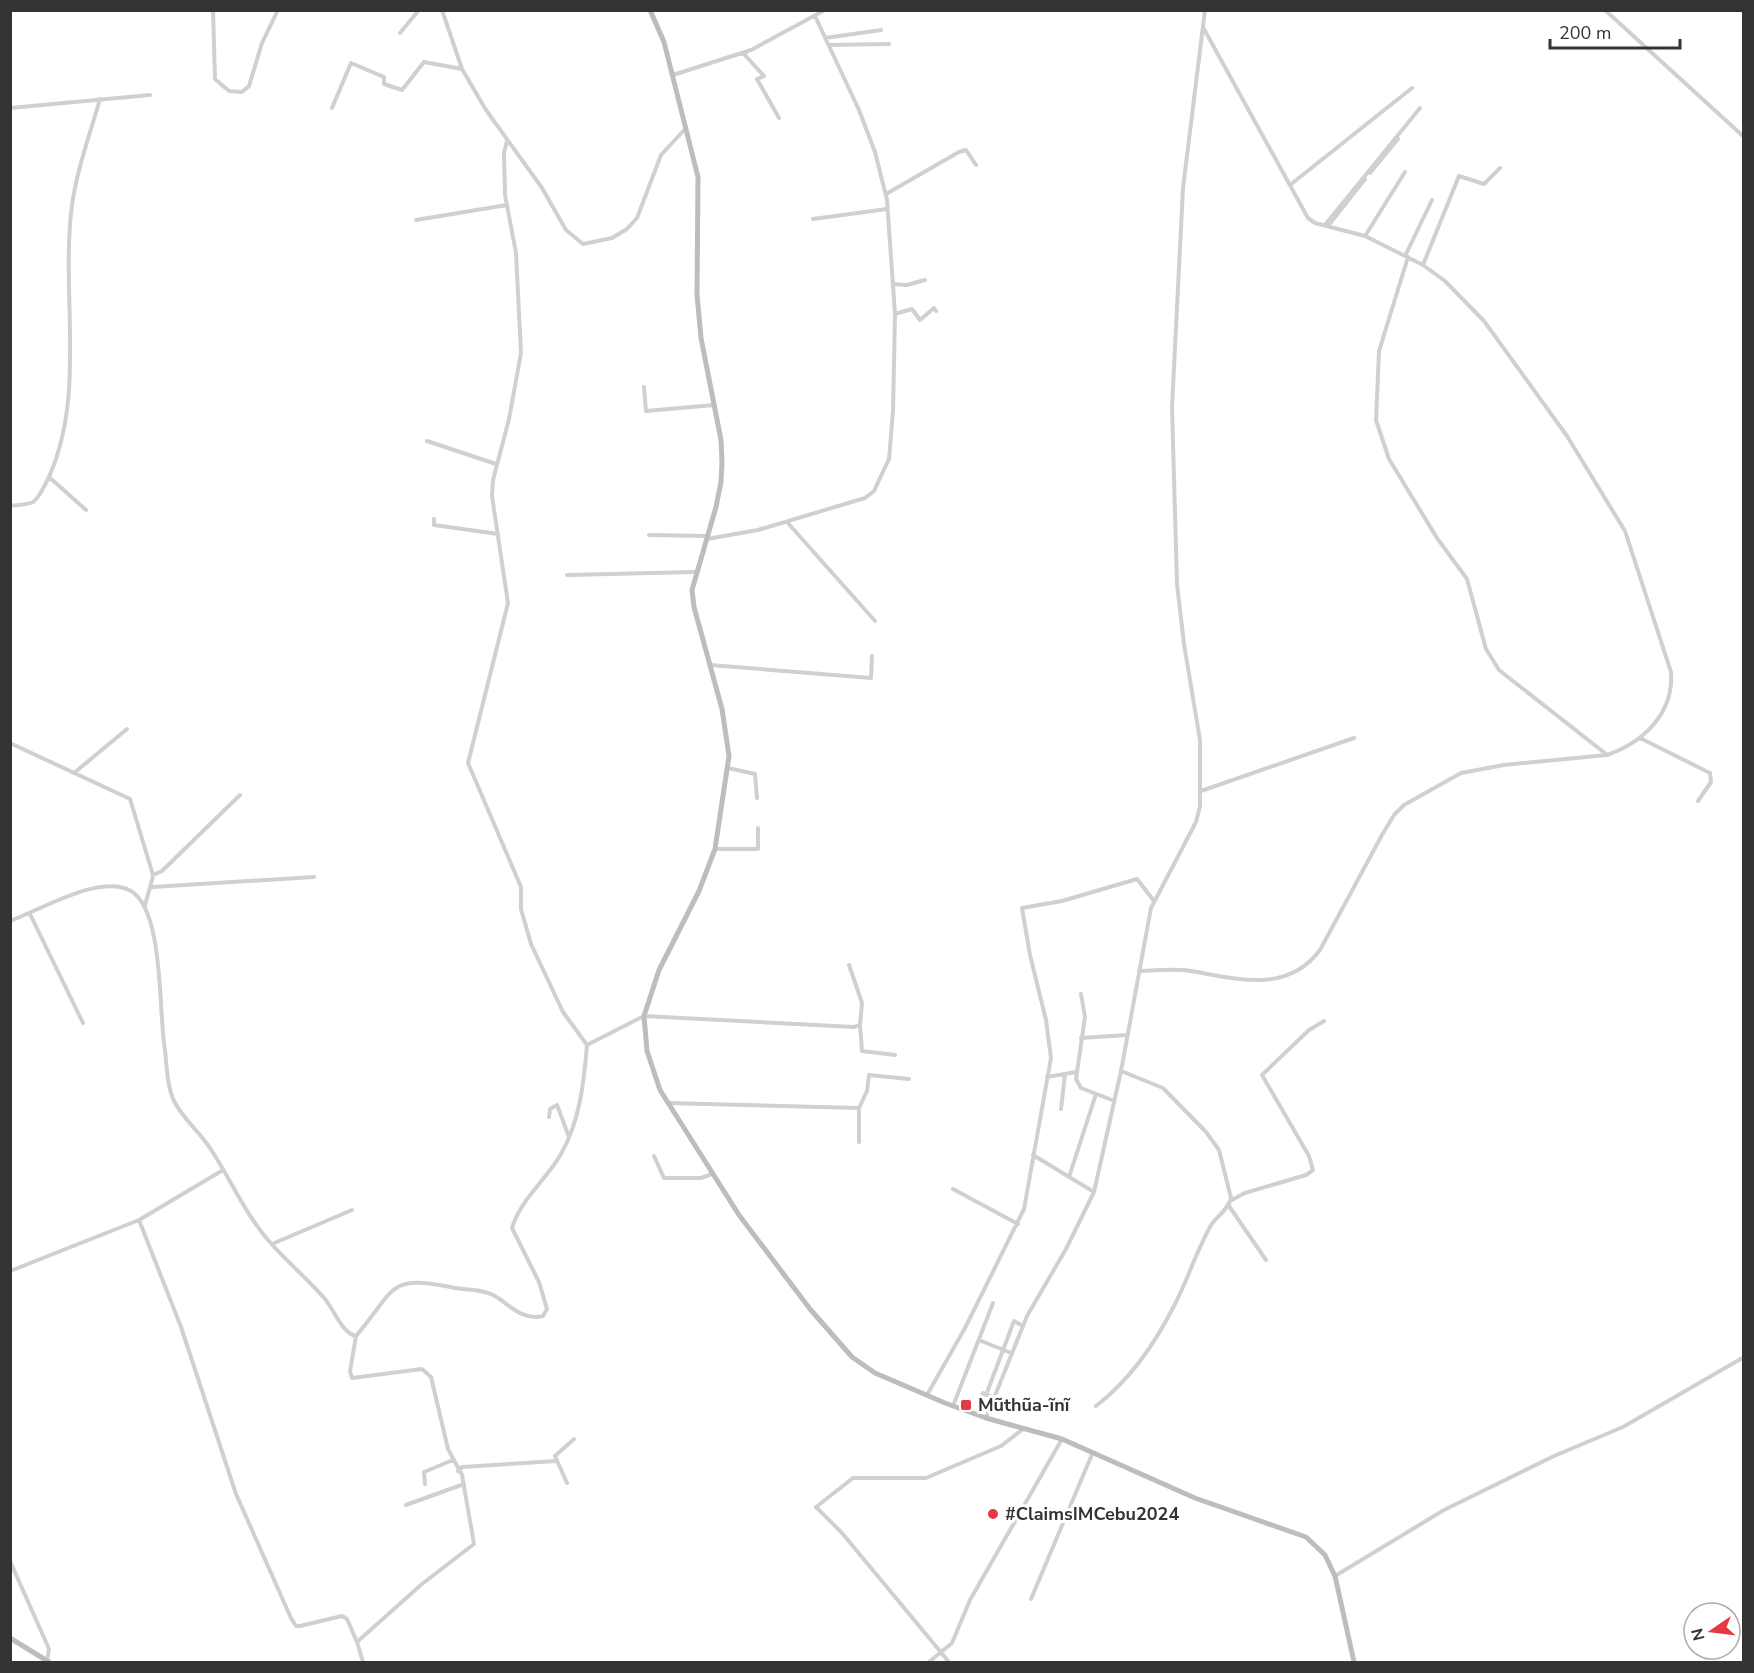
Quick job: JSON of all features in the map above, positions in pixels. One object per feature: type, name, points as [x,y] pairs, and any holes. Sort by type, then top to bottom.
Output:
[{"type":"street","points":[[213,10],[215,79],[230,91],[242,92],[249,86],[262,43],[278,10]]},
{"type":"street","points":[[400,33],[419,10]]},
{"type":"street","points":[[442,10],[462,69],[507,141],[542,188],[566,230],[575,240],[583,244],[612,238],[627,230],[637,218],[662,155],[686,128]]},
{"type":"street","points":[[650,10],[673,75],[698,177],[697,295],[701,338],[721,440],[721,482],[692,590],[694,607],[728,738],[728,768],[715,849],[699,891],[659,970],[644,1016],[651,1068],[667,1103],[739,1215],[834,1339],[852,1357],[875,1373],[926,1396],[976,1415],[1062,1439],[1206,1503],[1306,1537],[1325,1555],[1335,1576],[1354,1662]]},
{"type":"street","points":[[673,75],[743,53],[825,10]]},
{"type":"street","points":[[986,1418],[1023,1326],[1066,1249],[1094,1192],[1112,1100],[1121,1071],[1143,938],[1154,901],[1196,822],[1201,791],[1200,740],[1184,644],[1177,584],[1172,407],[1183,188],[1205,10]]},
{"type":"street","points":[[1605,10],[1743,137]]},
{"type":"street","points":[[649,535],[707,538],[787,522],[850,504],[874,491],[889,459],[894,411],[895,314],[886,194],[859,110],[815,16]]},
{"type":"street","points":[[1139,971],[1188,970],[1223,978],[1257,979],[1292,975],[1309,965],[1320,950],[1388,825],[1404,805],[1461,773],[1504,765],[1607,755],[1621,750],[1650,730],[1670,699],[1671,672],[1625,531],[1568,436],[1484,321],[1445,281],[1407,256],[1365,236],[1327,226],[1308,218],[1204,29]]},
{"type":"street","points":[[825,38],[881,30]]},
{"type":"street","points":[[829,45],[889,44]]},
{"type":"street","points":[[743,53],[759,67],[764,76],[757,80],[779,118]]},
{"type":"street","points":[[332,108],[351,63],[384,77],[384,84],[402,90],[424,62],[462,69]]},
{"type":"street","points":[[1290,185],[1412,88]]},
{"type":"street","points":[[10,108],[150,95]]},
{"type":"street","points":[[10,506],[33,501],[49,477],[59,447],[68,389],[68,269],[72,206],[78,172],[100,99]]},
{"type":"street","points":[[1327,226],[1420,108]]},
{"type":"street","points":[[1327,226],[1398,139]]},
{"type":"street","points":[[357,1642],[422,1584],[474,1544],[464,1484],[453,1460],[428,1373],[422,1369],[352,1378],[350,1371],[357,1336],[388,1294],[402,1283],[416,1280],[488,1293],[521,1314],[535,1318],[543,1316],[547,1309],[539,1282],[513,1228],[523,1206],[562,1153],[569,1137],[582,1093],[587,1045],[563,1012],[531,944],[521,909],[521,887],[468,763],[508,603],[492,496],[496,464],[509,419],[521,353],[516,253],[507,205],[504,172],[507,141]]},
{"type":"street","points":[[886,194],[958,152],[966,150],[976,165]]},
{"type":"street","points":[[1423,265],[1459,176],[1484,184],[1500,168]]},
{"type":"street","points":[[1365,236],[1405,172]]},
{"type":"street","points":[[1432,200],[1407,256],[1379,351],[1376,420],[1389,459],[1437,538],[1467,579],[1486,648],[1499,670],[1607,755]]},
{"type":"street","points":[[416,220],[507,205]]},
{"type":"street","points":[[813,219],[887,209]]},
{"type":"street","points":[[893,284],[907,285],[925,280]]},
{"type":"street","points":[[895,314],[912,309],[920,320],[934,308],[936,311]]},
{"type":"street","points":[[644,387],[646,411],[715,405]]},
{"type":"street","points":[[427,441],[496,464]]},
{"type":"street","points":[[49,477],[86,510]]},
{"type":"street","points":[[434,519],[434,525],[498,534]]},
{"type":"street","points":[[787,522],[875,621]]},
{"type":"street","points":[[567,575],[695,572]]},
{"type":"street","points":[[709,665],[871,678],[872,656]]},
{"type":"street","points":[[74,773],[127,729]]},
{"type":"street","points":[[1201,791],[1354,738]]},
{"type":"street","points":[[1640,738],[1710,773],[1712,782],[1698,801]]},
{"type":"street","points":[[10,743],[130,799],[153,875],[153,887],[147,894],[144,907]]},
{"type":"street","points":[[728,768],[754,774],[757,798]]},
{"type":"street","points":[[153,875],[162,871],[240,795]]},
{"type":"street","points":[[715,849],[758,849],[758,828]]},
{"type":"street","points":[[153,887],[314,878]]},
{"type":"street","points":[[926,1396],[965,1328],[1024,1209],[1051,1058],[1022,918],[1022,908],[1062,901],[1137,879],[1154,901]]},
{"type":"street","points":[[10,921],[69,897],[111,885],[131,891],[144,907],[156,942],[162,1024],[172,1098],[180,1112],[208,1145],[238,1199],[272,1244],[324,1297],[347,1331],[357,1336]]},
{"type":"street","points":[[30,914],[83,1023]]},
{"type":"street","points":[[849,965],[862,1003],[860,1025],[862,1051],[895,1055]]},
{"type":"street","points":[[1081,994],[1085,1017],[1076,1072],[1077,1084],[1112,1100]]},
{"type":"street","points":[[587,1045],[644,1016],[838,1026],[860,1025]]},
{"type":"street","points":[[1096,1406],[1119,1388],[1139,1362],[1174,1306],[1211,1225],[1230,1203],[1245,1193],[1305,1175],[1313,1170],[1309,1156],[1262,1075],[1309,1030],[1324,1021]]},
{"type":"street","points":[[1081,1038],[1127,1035]]},
{"type":"street","points":[[1121,1071],[1163,1088],[1206,1132],[1222,1159],[1230,1203],[1266,1260]]},
{"type":"street","points":[[1047,1077],[1076,1072]]},
{"type":"street","points":[[1061,1109],[1065,1074]]},
{"type":"street","points":[[859,1142],[859,1108],[867,1091],[869,1075],[909,1079]]},
{"type":"street","points":[[1070,1177],[1096,1094]]},
{"type":"street","points":[[667,1103],[859,1108]]},
{"type":"street","points":[[549,1117],[550,1109],[557,1105],[569,1137]]},
{"type":"street","points":[[1033,1155],[1094,1192]]},
{"type":"street","points":[[654,1156],[664,1178],[701,1178],[713,1173]]},
{"type":"street","points":[[10,1271],[139,1220],[223,1170]]},
{"type":"street","points":[[953,1189],[1018,1224]]},
{"type":"street","points":[[272,1244],[352,1210]]},
{"type":"street","points":[[139,1220],[182,1327],[236,1494],[291,1618],[296,1626],[342,1616],[347,1618],[363,1662]]},
{"type":"street","points":[[953,1406],[993,1303]]},
{"type":"street","points":[[986,1395],[1014,1322],[1023,1326]]},
{"type":"street","points":[[979,1340],[1011,1353]]},
{"type":"street","points":[[1335,1576],[1444,1510],[1554,1456],[1623,1427],[1743,1357]]},
{"type":"street","points":[[976,1415],[983,1393],[993,1398]]},
{"type":"street","points":[[948,1662],[842,1533],[816,1507],[852,1478],[926,1478],[1001,1446],[1023,1429]]},
{"type":"street","points":[[567,1483],[555,1456],[574,1439]]},
{"type":"street","points":[[929,1662],[952,1643],[970,1600],[1062,1439]]},
{"type":"street","points":[[1031,1599],[1093,1452]]},
{"type":"street","points":[[425,1484],[424,1472],[453,1460]]},
{"type":"street","points":[[458,1471],[462,1467],[557,1461]]},
{"type":"street","points":[[406,1504],[464,1484]]},
{"type":"street","points":[[10,1561],[49,1649],[48,1662],[10,1638]]},
{"type":"place","name":"Mũthũa-ĩnĩ","points":[[966,1405]]},
{"type":"place","name":"#ClaimsIMCebu2024","points":[[993,1514]]}]
